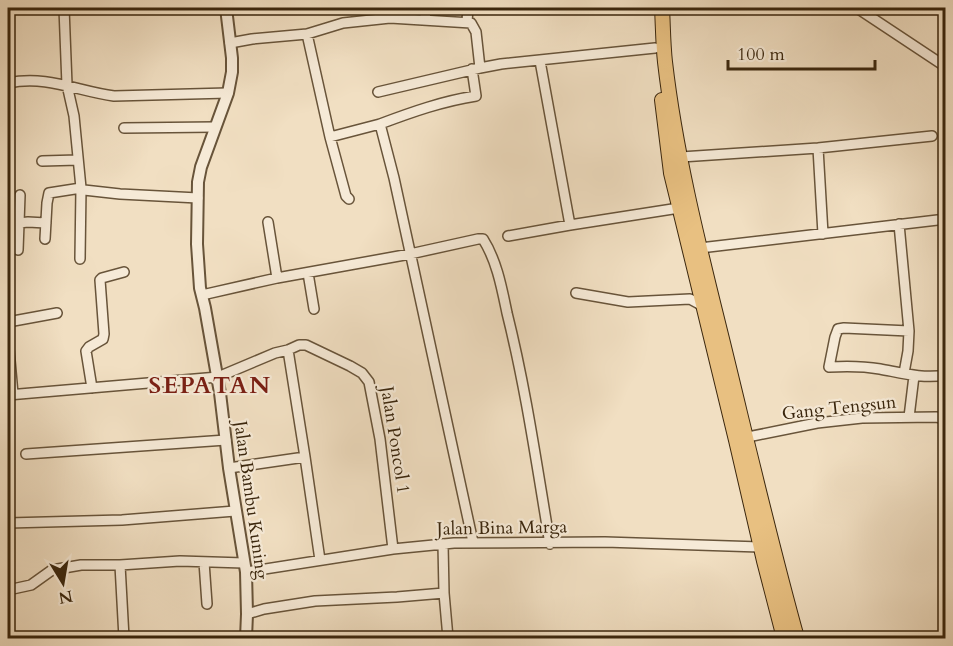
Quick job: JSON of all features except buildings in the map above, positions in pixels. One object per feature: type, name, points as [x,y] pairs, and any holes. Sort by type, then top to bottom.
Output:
[{"type":"main road","points":[[653,8],[655,48],[671,173],[703,306],[741,439]]},
{"type":"main road","points":[[662,8],[665,60],[681,157],[766,546],[784,639]]},
{"type":"main road","points":[[766,546],[796,639]]},
{"type":"street","points":[[64,8],[67,85],[74,116],[81,188],[80,259]]},
{"type":"street","name":"Jalan Bambu Kuning","points":[[226,8],[232,67],[228,93],[201,167],[198,182],[198,262],[218,377],[235,511],[245,568],[246,639]]},
{"type":"street","points":[[425,20],[426,8]]},
{"type":"street","points":[[467,22],[468,8]]},
{"type":"street","points":[[857,8],[945,67]]},
{"type":"street","points":[[230,43],[307,34],[343,23],[390,18],[467,22],[473,25],[476,32],[476,96],[455,99],[380,124],[330,137]]},
{"type":"street","points":[[307,34],[330,137],[346,196],[349,199]]},
{"type":"street","points":[[378,92],[476,68],[655,48]]},
{"type":"street","points":[[540,61],[570,225]]},
{"type":"street","points":[[8,83],[32,80],[114,96],[228,93]]},
{"type":"street","points":[[380,124],[394,178],[473,542]]},
{"type":"street","points":[[124,128],[215,128]]},
{"type":"street","points":[[681,157],[818,148],[932,136]]},
{"type":"street","points":[[818,148],[824,234]]},
{"type":"street","points":[[42,161],[78,160]]},
{"type":"street","points":[[45,239],[49,193],[81,188],[120,194],[198,198]]},
{"type":"street","points":[[18,250],[20,195]]},
{"type":"street","points":[[508,236],[679,208]]},
{"type":"street","points":[[700,248],[945,219]]},
{"type":"street","points":[[268,222],[277,278]]},
{"type":"street","points":[[20,223],[46,223]]},
{"type":"street","points":[[899,224],[909,330],[909,351],[904,373]]},
{"type":"street","points":[[202,295],[277,278],[483,239],[498,276],[516,348],[550,543]]},
{"type":"street","points":[[92,388],[86,351],[89,346],[103,339],[104,323],[100,280],[124,272]]},
{"type":"street","points":[[308,273],[314,309]]},
{"type":"street","points":[[576,293],[628,302],[690,299],[703,306]]},
{"type":"street","points":[[8,322],[57,313]]},
{"type":"street","points":[[909,330],[838,329],[829,367],[865,367],[914,376],[945,375]]},
{"type":"street","points":[[8,338],[10,395],[218,377],[275,353],[288,350],[320,560]]},
{"type":"street","name":"Jalan Poncol 1","points":[[288,350],[299,345],[306,345],[362,373],[369,382],[380,439],[393,549]]},
{"type":"street","points":[[909,417],[914,376]]},
{"type":"street","name":"Gang Tengsun","points":[[741,439],[817,423],[862,418],[941,418]]},
{"type":"street","points":[[26,454],[226,440]]},
{"type":"street","points":[[229,468],[305,457]]},
{"type":"street","points":[[8,523],[122,520],[235,511]]},
{"type":"street","name":"Jalan Bina Marga","points":[[8,590],[31,585],[52,570],[81,565],[180,561],[245,568],[393,549],[473,542],[766,546]]},
{"type":"street","points":[[443,544],[448,639]]},
{"type":"street","points":[[204,562],[207,604]]},
{"type":"street","points":[[120,565],[124,639]]},
{"type":"street","points":[[247,614],[315,601],[444,593]]},
{"type":"district","name":"SEPATAN","points":[[210,385]]}]
